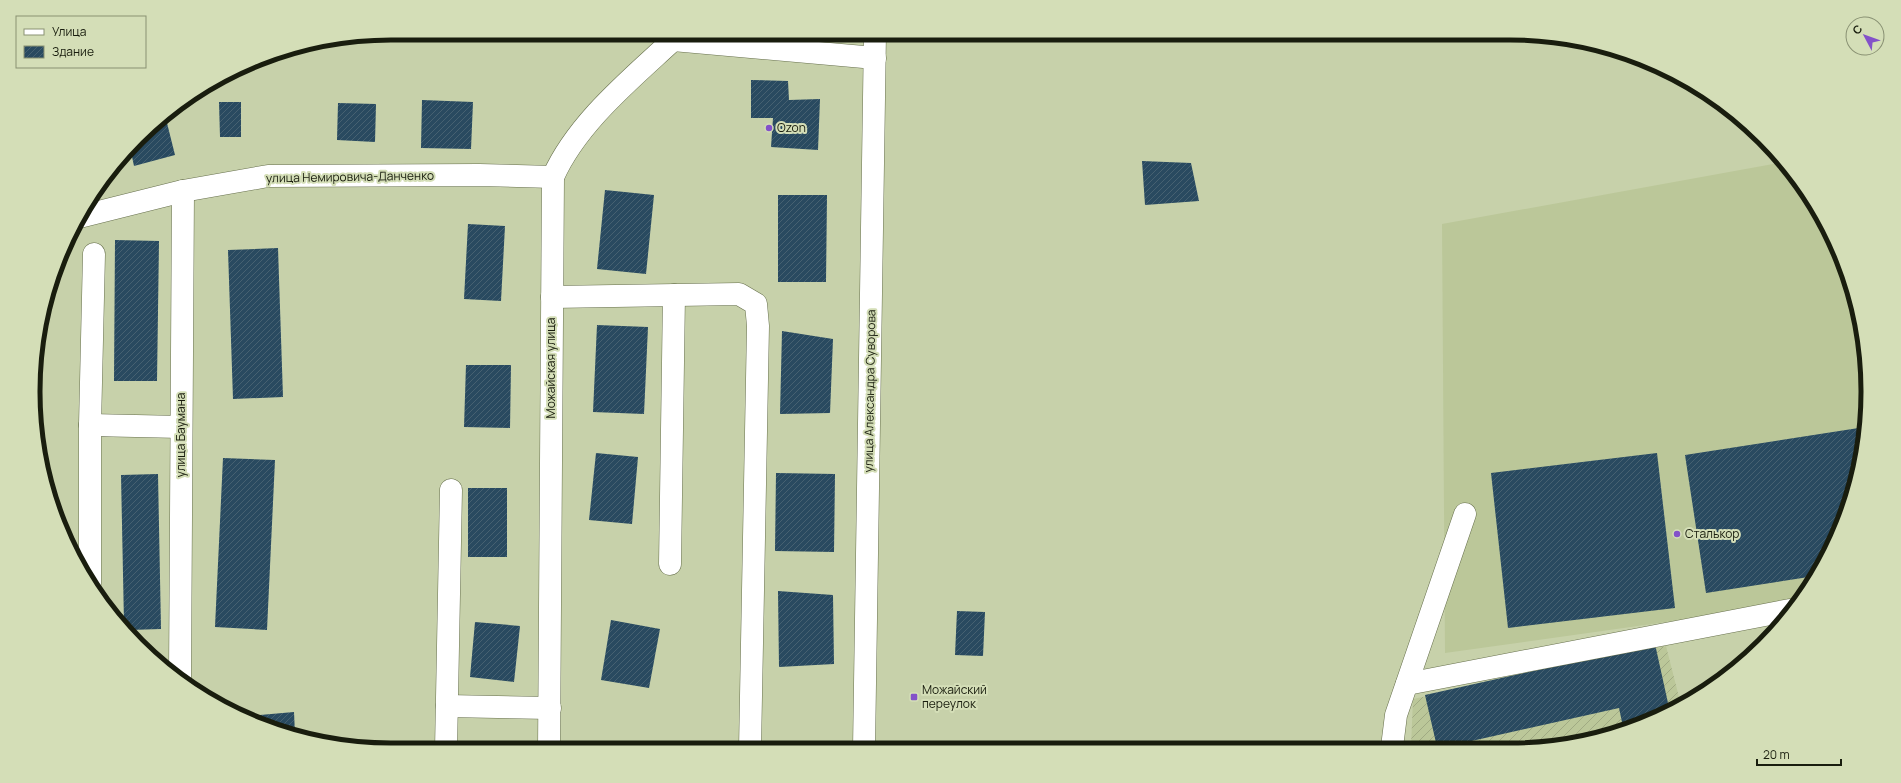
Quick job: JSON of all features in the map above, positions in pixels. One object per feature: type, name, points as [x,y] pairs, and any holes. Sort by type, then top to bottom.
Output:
[{"type":"street","name":"Можайская улица","points":[[550,743],[553,177],[560,161],[606,101],[669,40]]},
{"type":"street","points":[[710,40],[875,58]]},
{"type":"street","name":"улица Александра Суворова","points":[[864,743],[875,40]]},
{"type":"street","name":"улица Немировича-Данченко","points":[[87,216],[183,191],[268,176],[479,175],[553,177]]},
{"type":"street","name":"улица Баумана","points":[[180,672],[183,191]]},
{"type":"street","points":[[90,572],[90,426],[94,254]]},
{"type":"street","points":[[552,297],[739,294],[756,304],[758,334],[750,743]]},
{"type":"street","points":[[670,564],[674,295]]},
{"type":"street","points":[[90,426],[181,427]]},
{"type":"street","points":[[446,743],[451,490]]},
{"type":"street","points":[[1392,743],[1396,715],[1465,514]]},
{"type":"street","points":[[1407,684],[1783,611]]},
{"type":"street","points":[[447,706],[550,708]]},
{"type":"shaded area","points":[[1777,163],[1802,196],[1825,236],[1834,257],[1849,301],[1854,323],[1858,346],[1861,392],[1858,437],[1849,482],[1842,504],[1825,547],[1802,587],[1788,605],[1445,653],[1442,224]]},
{"type":"shaded area","points":[[1666,646],[1679,699],[1665,707],[1622,724],[1600,731],[1555,740],[1510,743],[1411,743],[1413,699]]},
{"type":"building","points":[[751,80],[788,81],[789,100],[820,99],[818,150],[771,147],[773,118],[751,118]]},
{"type":"building","points":[[422,100],[473,102],[471,149],[421,148]]},
{"type":"building","points":[[219,102],[241,102],[241,137],[220,137]]},
{"type":"building","points":[[338,103],[376,104],[375,142],[337,140]]},
{"type":"building","points":[[167,122],[175,155],[134,166],[132,155]]},
{"type":"building","points":[[1142,161],[1191,163],[1199,201],[1145,205]]},
{"type":"building","points":[[605,190],[654,195],[646,274],[597,269]]},
{"type":"building","points":[[778,195],[827,195],[826,282],[778,282]]},
{"type":"building","points":[[468,224],[505,226],[501,301],[464,299]]},
{"type":"building","points":[[115,240],[159,241],[157,381],[114,381]]},
{"type":"building","points":[[278,248],[283,397],[233,399],[228,250]]},
{"type":"building","points":[[597,325],[648,327],[644,414],[593,412]]},
{"type":"building","points":[[782,331],[833,339],[830,413],[780,414]]},
{"type":"building","points":[[466,365],[511,365],[510,428],[464,427]]},
{"type":"building","points":[[1859,428],[1854,460],[1842,504],[1825,547],[1808,577],[1706,593],[1685,455]]},
{"type":"building","points":[[596,453],[638,457],[632,524],[589,520]]},
{"type":"building","points":[[1657,453],[1675,608],[1508,628],[1491,473]]},
{"type":"building","points":[[223,458],[275,460],[267,630],[215,627]]},
{"type":"building","points":[[776,473],[835,474],[834,552],[775,551]]},
{"type":"building","points":[[158,474],[161,629],[133,630],[124,619],[121,475]]},
{"type":"building","points":[[468,488],[507,488],[507,557],[468,557]]},
{"type":"building","points":[[778,591],[833,595],[834,664],[779,667]]},
{"type":"building","points":[[957,611],[985,612],[983,656],[955,655]]},
{"type":"building","points":[[611,620],[660,629],[649,688],[601,680]]},
{"type":"building","points":[[475,622],[520,626],[514,682],[470,677]]},
{"type":"building","points":[[1655,644],[1668,705],[1622,724],[1619,708],[1463,743],[1436,743],[1425,695]]},
{"type":"building","points":[[294,712],[295,729],[279,724],[255,715]]},
{"type":"place","name":"Ozon","points":[[769,128]]},
{"type":"place","name":"Сталькор","points":[[1677,534]]},
{"type":"place","name":"Можайский переулок","points":[[914,697]]}]
